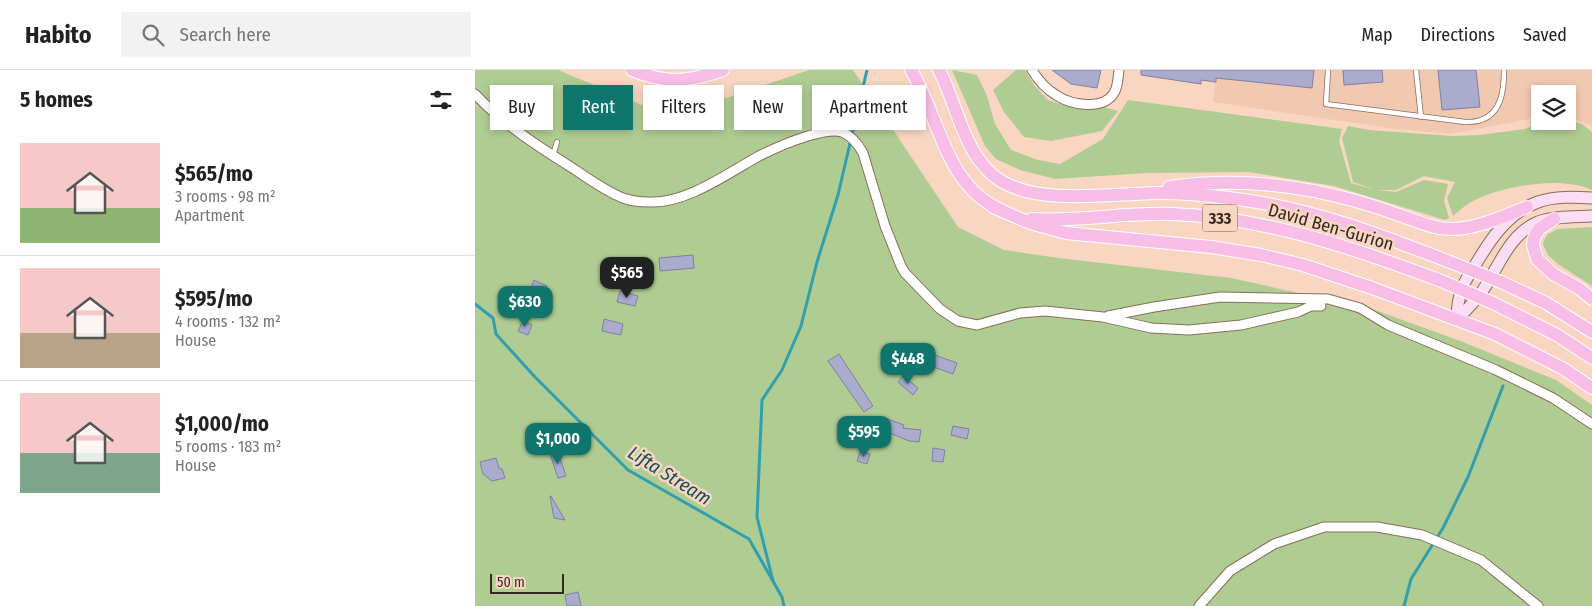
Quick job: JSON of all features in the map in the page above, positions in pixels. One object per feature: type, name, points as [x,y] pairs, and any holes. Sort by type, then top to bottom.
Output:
[{"type":"main road","points":[[632,70],[649,77],[668,81],[689,80],[723,70]]},
{"type":"main road","name":"David Ben-Gurion","points":[[911,70],[919,83],[952,162],[966,182],[993,207],[1011,214],[1038,219],[1075,220],[1170,214],[1239,221],[1291,231],[1338,244],[1439,280],[1493,303],[1557,335],[1592,358]]},
{"type":"main road","name":"David Ben-Gurion","points":[[939,70],[969,142],[987,169],[1000,180],[1017,189],[1069,196],[1198,194],[1246,200],[1335,220],[1361,228],[1501,282],[1546,303],[1592,332]]},
{"type":"main road","points":[[1124,194],[1187,185],[1239,183],[1284,186],[1355,201],[1434,227],[1453,229],[1477,225],[1527,207]]},
{"type":"main road","points":[[993,207],[1030,224],[1066,233],[1211,247],[1261,255],[1303,265],[1457,319],[1527,349],[1564,369],[1592,388]]},
{"type":"main road","points":[[1554,219],[1539,229],[1534,238],[1537,259],[1553,274],[1580,289],[1592,299]]},
{"type":"street","points":[[1032,70],[1045,87],[1058,97],[1092,105],[1106,100],[1114,93],[1119,70]]},
{"type":"street","points":[[475,94],[498,116],[553,156],[623,198],[636,201],[662,202],[688,194],[783,145],[824,132],[841,132],[852,138],[863,153],[885,226],[905,273],[950,317],[966,324],[977,325],[1020,313],[1037,311],[1103,317],[1160,329],[1209,329],[1269,320],[1298,312],[1311,306],[1321,306]]},
{"type":"street","points":[[1457,319],[1457,304],[1462,288],[1482,252],[1496,232],[1508,220],[1527,207],[1539,202],[1552,199],[1592,198]]},
{"type":"street","points":[[1457,319],[1475,300],[1507,249],[1521,233],[1540,221],[1592,216]]},
{"type":"street","points":[[1103,317],[1220,297],[1328,299],[1360,308],[1388,326],[1496,370],[1553,398],[1592,424]]},
{"type":"street","points":[[1199,606],[1230,571],[1275,544],[1324,527],[1377,527],[1422,535],[1481,560],[1539,606]]},
{"type":"lane","points":[[1327,70],[1326,104],[1465,122],[1480,121],[1490,115],[1503,96],[1504,70]]},
{"type":"lane","points":[[1417,70],[1421,117]]},
{"type":"lane","points":[[553,156],[557,142]]},
{"type":"shaded area","points":[[1216,70],[1592,70],[1592,128],[1576,119],[1576,85],[1531,85],[1531,119],[1450,134],[1396,129],[1213,102]]},
{"type":"green space","points":[[475,70],[558,70],[594,85],[563,85],[563,130],[633,130],[633,101],[643,105],[643,130],[724,130],[724,99],[734,96],[734,130],[802,130],[802,85],[765,85],[809,70],[853,70],[863,85],[812,85],[812,130],[893,130],[958,227],[1004,250],[1231,278],[1375,310],[1463,342],[1556,380],[1592,405],[1592,606],[475,606]]},
{"type":"green space","points":[[952,70],[977,75],[987,96],[995,124],[1011,150],[1038,160],[1060,164],[1103,139],[1128,100],[1342,129],[1339,141],[1351,183],[1376,190],[1353,182],[1342,138],[1348,126],[1369,130],[1452,136],[1479,135],[1531,127],[1531,130],[1576,130],[1576,122],[1582,124],[1592,132],[1592,190],[1564,183],[1547,183],[1512,188],[1480,198],[1466,205],[1453,216],[1447,198],[1455,182],[1424,176],[1396,190],[1377,190],[1396,192],[1424,180],[1448,184],[1444,201],[1449,218],[1445,220],[1334,186],[1249,172],[1146,173],[1055,179],[1020,170],[996,159],[985,146]]},
{"type":"green space","points":[[1016,70],[1025,70],[1034,85],[1048,100],[1088,110],[1103,107],[1118,111],[1102,131],[1051,141],[1024,137],[1004,112],[993,90]]},
{"type":"green space","points":[[1592,227],[1592,286],[1558,264],[1548,255],[1543,244],[1548,234],[1558,229]]},
{"type":"building","points":[[1052,70],[1101,70],[1097,88],[1071,84]]},
{"type":"building","points":[[1141,70],[1314,70],[1312,88],[1216,78],[1216,82],[1201,80],[1201,84],[1141,75]]},
{"type":"building","points":[[1343,70],[1382,70],[1383,82],[1344,85]]},
{"type":"building","points":[[1438,70],[1476,70],[1480,107],[1442,110]]},
{"type":"building","points":[[693,255],[694,268],[660,271],[659,258]]},
{"type":"building","points":[[534,280],[547,286],[542,298],[529,293]]},
{"type":"building","points":[[620,291],[638,296],[635,306],[617,302]]},
{"type":"building","points":[[604,319],[623,324],[621,335],[602,331]]},
{"type":"building","points":[[523,321],[532,325],[528,335],[518,331]]},
{"type":"building","points":[[839,354],[873,406],[864,412],[828,361]]},
{"type":"building","points":[[932,354],[957,363],[953,374],[928,365]]},
{"type":"building","points":[[903,376],[918,388],[913,395],[898,382]]},
{"type":"building","points":[[885,418],[904,425],[903,428],[921,430],[919,442],[909,441],[880,429]]},
{"type":"building","points":[[953,426],[969,429],[967,439],[951,435]]},
{"type":"building","points":[[933,448],[945,450],[943,462],[932,461]]},
{"type":"building","points":[[558,452],[566,476],[558,478],[550,454]]},
{"type":"building","points":[[860,452],[870,454],[867,464],[857,461]]},
{"type":"building","points":[[496,458],[505,478],[492,481],[483,474],[480,462]]},
{"type":"building","points":[[551,496],[565,520],[554,518]]},
{"type":"building","points":[[578,592],[581,606],[567,606],[565,595]]},
{"type":"waterway","points":[[773,581],[757,517],[762,400],[782,370],[801,326],[817,262],[838,195],[867,70]]},
{"type":"waterway","name":"Lifta Stream","points":[[475,304],[493,318],[496,334],[535,377],[628,470],[749,539],[782,597],[784,606]]},
{"type":"waterway","points":[[1404,606],[1411,579],[1443,528],[1468,477],[1503,386]]}]
